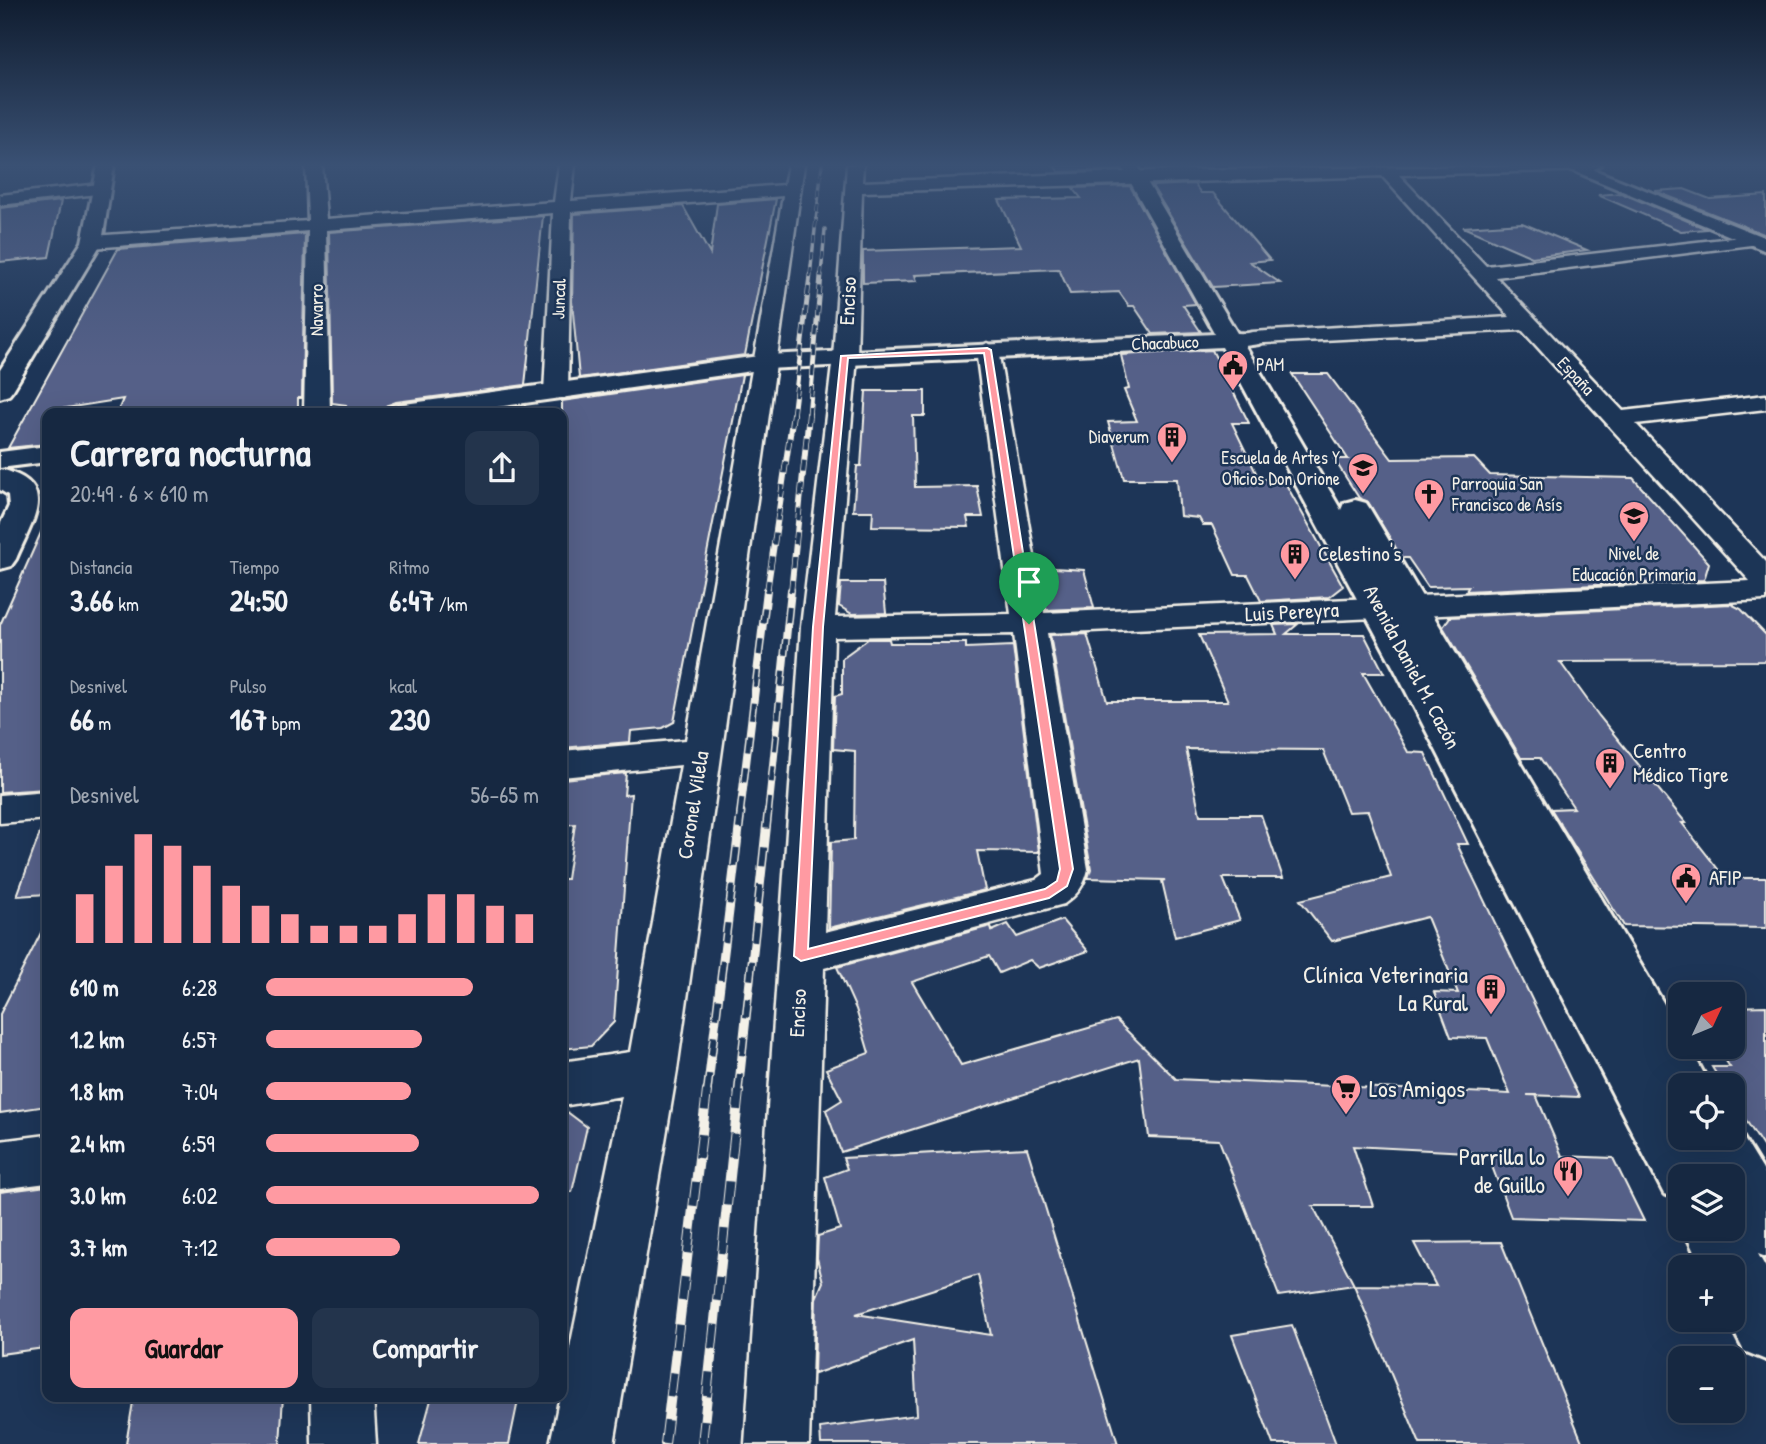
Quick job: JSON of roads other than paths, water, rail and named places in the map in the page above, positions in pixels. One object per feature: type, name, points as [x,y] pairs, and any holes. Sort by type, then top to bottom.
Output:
[{"type":"main road","points":[[0,390],[92,242],[93,232]]},
{"type":"main road","name":"Avenida Daniel M. Cazón","points":[[1179,232],[1397,607],[1677,1073]]},
{"type":"main road","points":[[1734,232],[1758,242]]},
{"type":"main road","name":"Chacabuco","points":[[766,362],[845,356],[1242,340]]},
{"type":"main road","points":[[437,408],[766,362]]},
{"type":"main road","points":[[0,460],[42,455]]},
{"type":"main road","points":[[0,478],[23,491],[24,506],[0,559]]},
{"type":"main road","name":"Avenida Daniel M. Cazón","points":[[1397,607],[1678,1164]]},
{"type":"main road","points":[[1721,1150],[1766,1229]]},
{"type":"main road","points":[[1719,1241],[1766,1329]]},
{"type":"street","points":[[92,242],[219,232]]},
{"type":"street","name":"Navarro","points":[[317,232],[317,408]]},
{"type":"street","name":"Juncal","points":[[556,393],[561,232]]},
{"type":"street","name":"Coronel Vilela","points":[[582,1444],[652,1070],[786,232]]},
{"type":"street","name":"Enciso","points":[[777,1444],[818,627],[845,356],[851,232]]},
{"type":"street","name":"España","points":[[1443,232],[1766,579]]},
{"type":"street","points":[[1481,273],[1758,242]]},
{"type":"street","name":"Chacabuco","points":[[1242,340],[1528,323]]},
{"type":"street","points":[[801,956],[1049,893],[1063,883],[1067,869],[987,350]]},
{"type":"street","points":[[1616,419],[1766,402]]},
{"type":"street","name":"Luis Pereyra","points":[[818,627],[1029,624],[1766,590]]},
{"type":"street","points":[[567,764],[701,751]]},
{"type":"street","points":[[0,809],[42,806]]},
{"type":"street","points":[[567,1083],[652,1070]]},
{"type":"street","points":[[0,1165],[42,1160]]},
{"type":"street","points":[[342,1402],[344,1444]]},
{"type":"railway","points":[[810,276],[815,232]]},
{"type":"railway","points":[[821,276],[825,232]]},
{"type":"railway","points":[[793,416],[810,275]]},
{"type":"railway","points":[[809,416],[821,275]]},
{"type":"railway","points":[[767,592],[793,414]]},
{"type":"railway","points":[[791,592],[809,414]]},
{"type":"railway","points":[[740,814],[767,590]]},
{"type":"railway","points":[[768,814],[791,590]]},
{"type":"railway","points":[[707,1093],[741,812]]},
{"type":"railway","points":[[738,1093],[768,812]]},
{"type":"railway","points":[[665,1444],[707,1091]]},
{"type":"railway","points":[[702,1444],[739,1091]]},
{"type":"place","name":"PAM","points":[[1233,392]]},
{"type":"place","name":"Diaverum","points":[[1172,464]]},
{"type":"place","name":"Escuela de Artes Y Oficios Don Orione","points":[[1363,495]]},
{"type":"place","name":"Parroquia San Francisco de Asís","points":[[1429,521]]},
{"type":"place","name":"Nivel de Educación Primaria","points":[[1634,543]]},
{"type":"place","name":"Celestino's","points":[[1295,581]]},
{"type":"place","name":"Centro Médico Tigre","points":[[1610,790]]},
{"type":"place","name":"AFIP","points":[[1686,905]]},
{"type":"place","name":"Clínica Veterinaria La Rural","points":[[1491,1016]]},
{"type":"place","name":"Los Amigos","points":[[1346,1116]]},
{"type":"place","name":"Parrilla lo de Guillo","points":[[1568,1198]]}]
